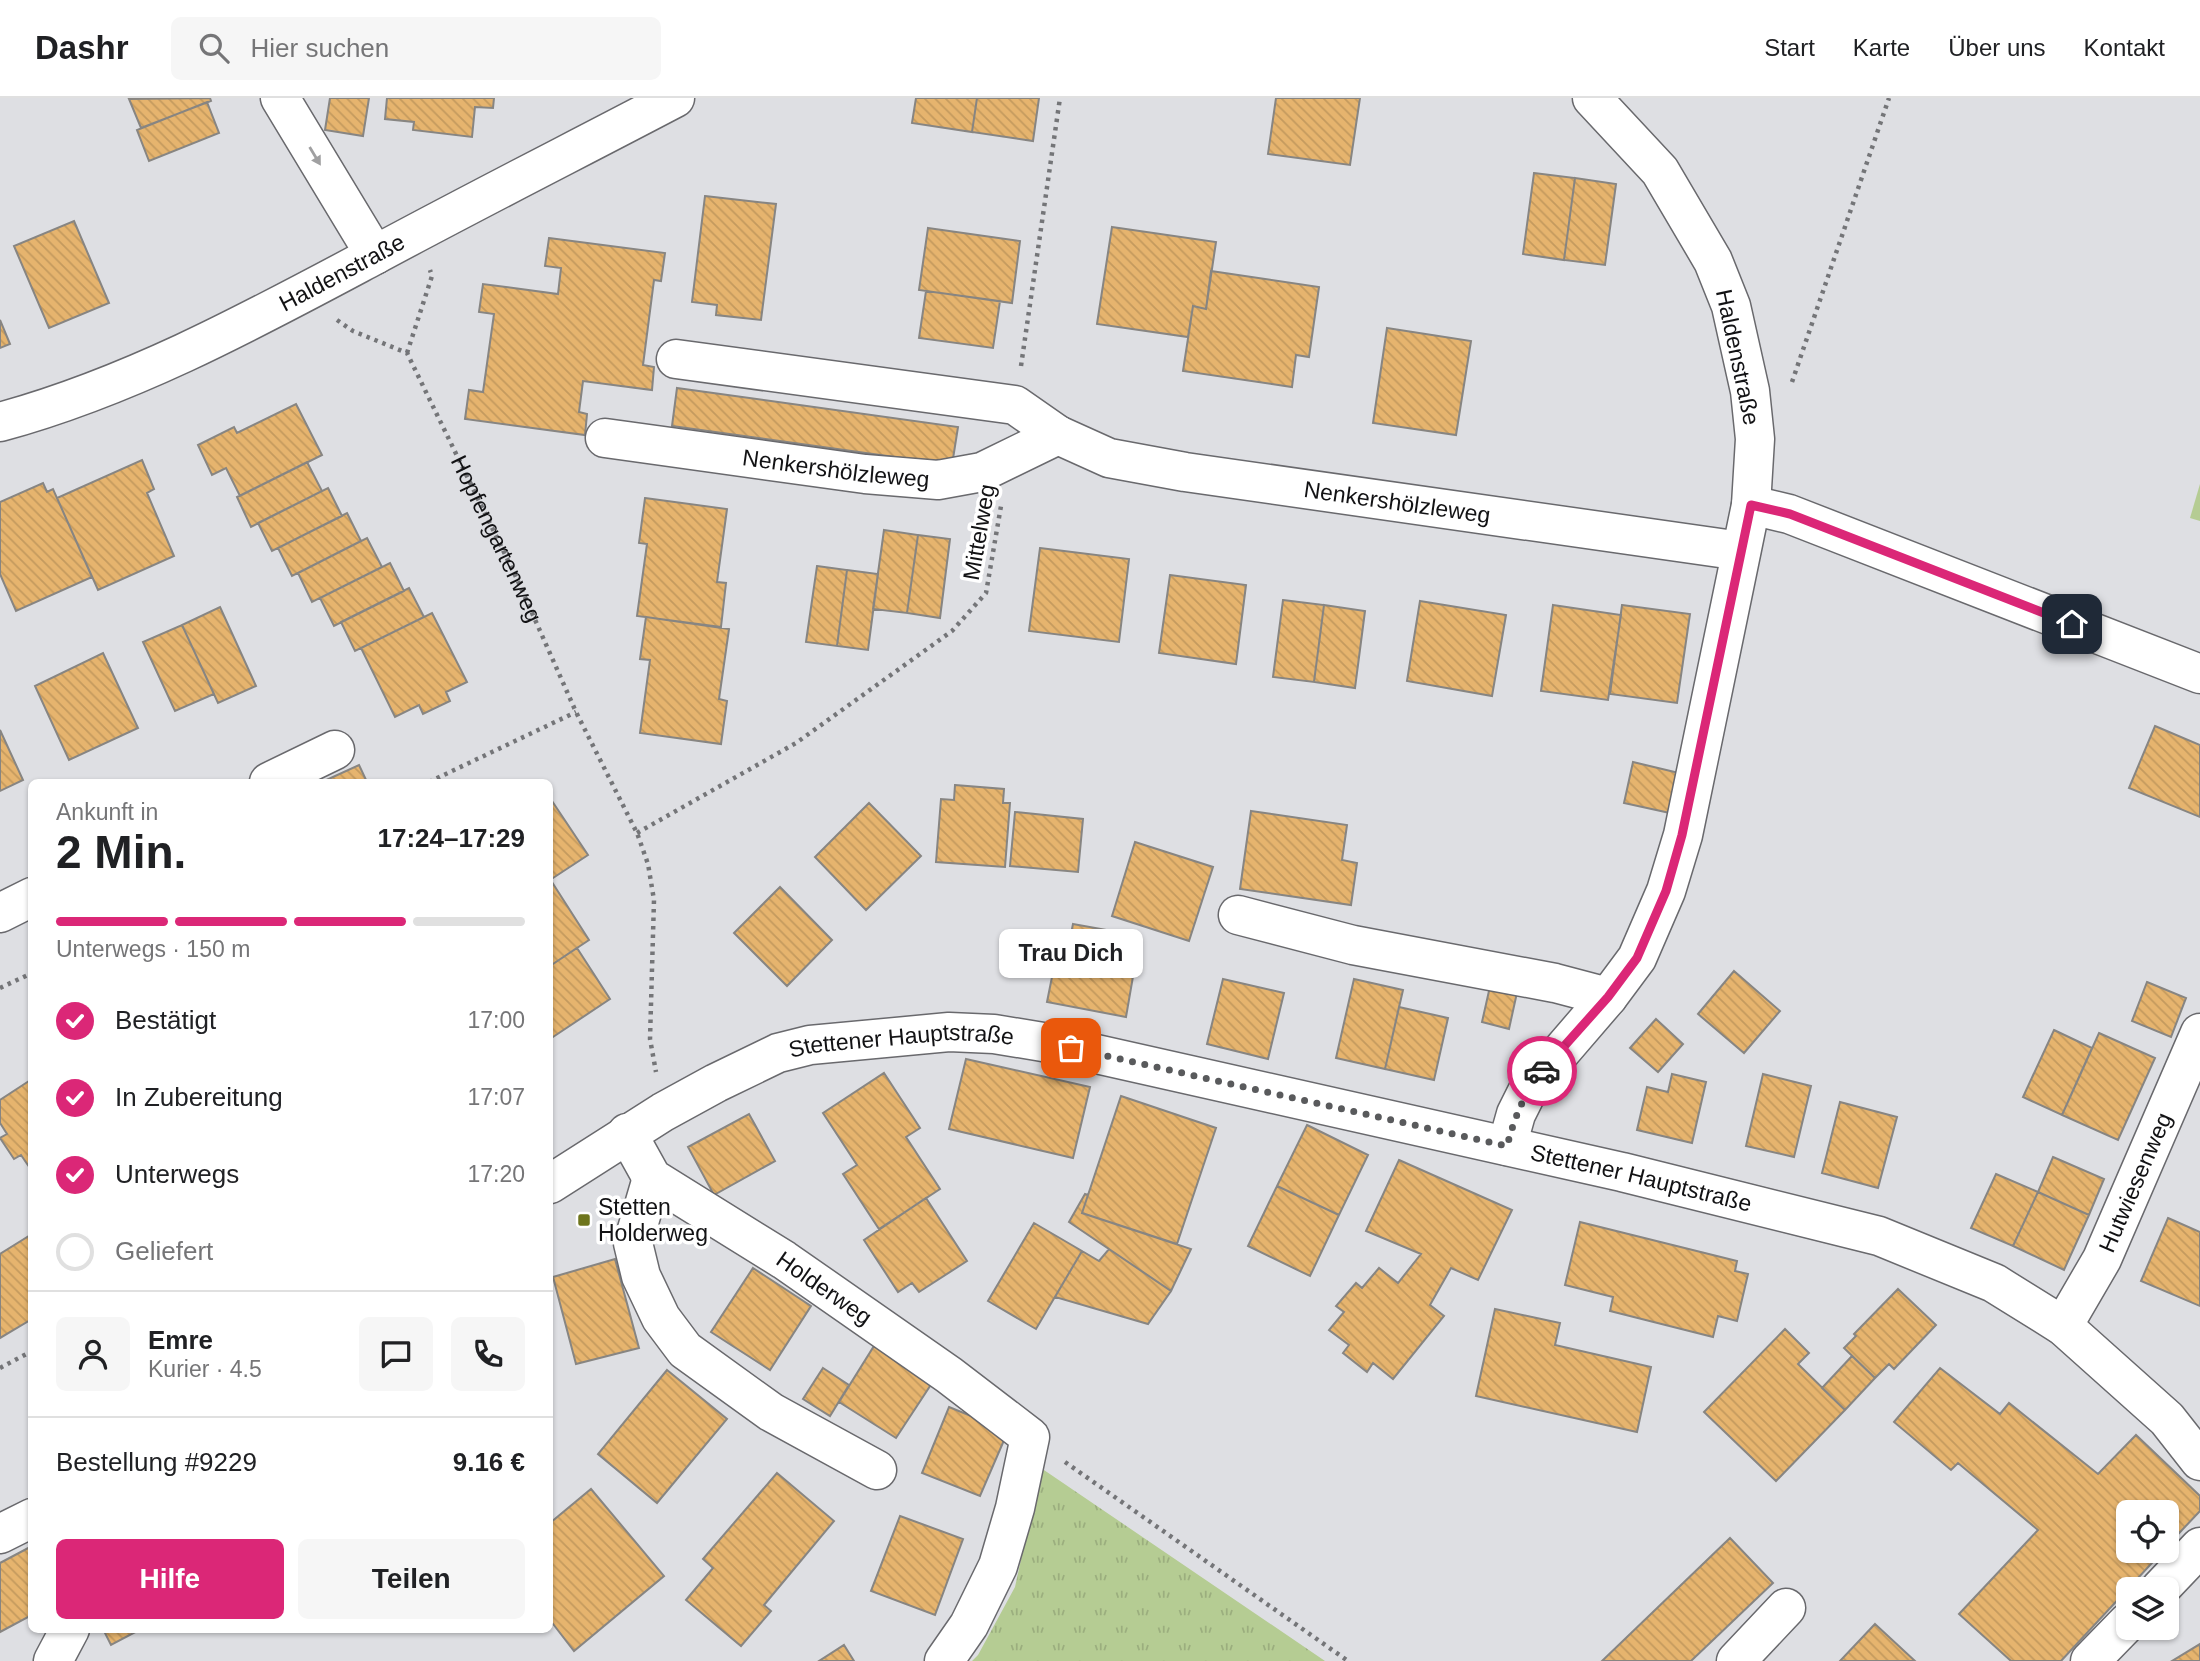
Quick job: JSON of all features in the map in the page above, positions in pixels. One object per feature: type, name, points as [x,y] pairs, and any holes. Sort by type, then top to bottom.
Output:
[{"type":"street","points":[[280,98],[375,255]]},
{"type":"street","name":"Haldenstraße","points":[[0,422],[98,390],[237,328],[675,98]]},
{"type":"street","name":"Haldenstraße","points":[[1507,1146],[1516,1114],[1528,1090],[1608,997],[1637,958],[1666,891],[1682,835],[1751,505],[1755,439],[1750,391],[1731,306],[1713,261],[1660,171],[1592,98]]},
{"type":"street","name":"Nenkershölzleweg","points":[[676,359],[1015,405],[1058,435],[1109,458],[1185,472],[1741,551]]},
{"type":"street","name":"Nenkershölzleweg","points":[[605,438],[865,474],[938,480],[982,472],[1058,435]]},
{"type":"street","points":[[1751,505],[1790,514],[2200,674]]},
{"type":"street","points":[[275,779],[335,750]]},
{"type":"street","points":[[0,913],[28,899]]},
{"type":"street","points":[[1238,915],[1353,945],[1555,983],[1608,997]]},
{"type":"street","name":"Stettener Hauptstraße","points":[[553,1182],[663,1112],[778,1053],[810,1045],[949,1032],[994,1034],[1044,1042],[1507,1146],[1879,1236],[1994,1283],[2063,1326],[2167,1419],[2200,1461]]},
{"type":"street","name":"Hutwiesenweg","points":[[2063,1326],[2102,1259],[2197,1048]]},
{"type":"street","name":"Holderweg","points":[[627,1133],[652,1178],[784,1260],[950,1375],[1030,1437]]},
{"type":"street","points":[[652,1178],[633,1243],[641,1276],[661,1318],[685,1350],[771,1412],[877,1470]]},
{"type":"street","points":[[944,1661],[969,1625],[998,1566],[1015,1508],[1030,1437]]},
{"type":"street","points":[[0,1534],[28,1520]]},
{"type":"street","points":[[2171,1577],[2200,1547]]},
{"type":"street","points":[[1736,1661],[1786,1608]]},
{"type":"street","points":[[53,1661],[68,1633]]},
{"type":"street","points":[[2090,1661],[2116,1634]]},
{"type":"path","points":[[1015,405],[1060,98]]},
{"type":"path","points":[[1755,439],[1780,418],[1889,98]]},
{"type":"path","points":[[303,294],[353,331],[407,352],[432,276],[419,232]]},
{"type":"path","name":"Hopfengartenweg","points":[[407,352],[517,579],[576,712],[637,833],[648,864],[654,900],[650,1039],[663,1112]]},
{"type":"path","name":"Mittelweg","points":[[637,833],[796,743],[952,631],[986,593],[1009,460]]},
{"type":"path","points":[[435,779],[576,712]]},
{"type":"path","points":[[0,988],[28,975]]},
{"type":"path","points":[[0,1368],[28,1353]]},
{"type":"path","points":[[1030,1437],[1348,1661]]},
{"type":"green space","points":[[2200,484],[2200,521],[2190,518]]},
{"type":"green space","points":[[1041,1468],[1325,1661],[972,1661],[978,1655],[1015,1587]]},
{"type":"building","points":[[210,98],[211,101],[141,128],[129,99]]},
{"type":"building","points":[[330,98],[369,98],[363,136],[325,130]]},
{"type":"building","points":[[387,98],[494,98],[493,108],[475,107],[472,137],[413,130],[414,122],[385,119]]},
{"type":"building","points":[[916,98],[977,98],[972,132],[912,123]]},
{"type":"building","points":[[977,98],[1039,98],[1033,141],[972,132]]},
{"type":"building","points":[[1276,98],[1360,98],[1350,165],[1268,154]]},
{"type":"building","points":[[207,102],[219,133],[149,161],[137,130]]},
{"type":"building","points":[[1534,173],[1575,178],[1564,260],[1523,254]]},
{"type":"building","points":[[1575,178],[1616,184],[1605,265],[1564,260]]},
{"type":"building","points":[[705,196],[776,204],[761,320],[716,315],[717,305],[692,302]]},
{"type":"building","points":[[74,221],[109,303],[49,328],[14,246]]},
{"type":"building","points":[[1112,227],[1216,242],[1206,309],[1193,306],[1188,337],[1097,324]]},
{"type":"building","points":[[928,228],[1020,241],[1012,303],[919,290]]},
{"type":"building","points":[[549,238],[665,253],[661,281],[654,280],[643,365],[654,367],[652,390],[583,381],[579,412],[587,414],[585,435],[465,419],[469,390],[483,392],[494,314],[479,312],[483,284],[558,294],[561,268],[545,266]]},
{"type":"building","points":[[1211,271],[1319,287],[1309,357],[1296,355],[1292,387],[1183,371],[1193,306],[1206,309]]},
{"type":"building","points":[[926,291],[1000,301],[993,348],[919,338]]},
{"type":"building","points":[[0,320],[10,344],[0,348]]},
{"type":"building","points":[[1387,328],[1471,341],[1456,435],[1373,423]]},
{"type":"building","points":[[677,388],[958,427],[952,465],[672,426]]},
{"type":"building","points":[[296,404],[322,455],[240,496],[226,468],[212,475],[198,445],[234,427],[237,433]]},
{"type":"building","points":[[142,460],[154,489],[147,493],[174,556],[98,590],[57,498]]},
{"type":"building","points":[[307,462],[322,491],[251,527],[237,497]]},
{"type":"building","points":[[43,483],[47,492],[53,489],[92,577],[16,611],[0,574],[0,502]]},
{"type":"building","points":[[328,488],[342,516],[272,551],[258,523]]},
{"type":"building","points":[[645,498],[727,509],[717,582],[726,583],[721,627],[637,616],[647,544],[639,543]]},
{"type":"building","points":[[347,513],[361,541],[292,576],[278,548]]},
{"type":"building","points":[[884,530],[918,535],[907,613],[873,609]]},
{"type":"building","points":[[918,535],[950,539],[940,618],[907,613]]},
{"type":"building","points":[[367,538],[382,567],[312,602],[298,573]]},
{"type":"building","points":[[1040,548],[1129,559],[1119,642],[1029,631]]},
{"type":"building","points":[[390,563],[404,591],[334,626],[320,598]]},
{"type":"building","points":[[817,566],[847,570],[837,646],[806,642]]},
{"type":"building","points":[[847,570],[878,574],[868,650],[837,646]]},
{"type":"building","points":[[1170,575],[1246,585],[1236,664],[1159,653]]},
{"type":"building","points":[[409,588],[424,617],[355,651],[341,622]]},
{"type":"building","points":[[1283,600],[1324,605],[1314,682],[1273,677]]},
{"type":"building","points":[[1420,601],[1506,615],[1492,696],[1407,681]]},
{"type":"building","points":[[1324,605],[1365,611],[1355,688],[1314,682]]},
{"type":"building","points":[[1553,605],[1621,615],[1608,700],[1541,691]]},
{"type":"building","points":[[1622,605],[1690,614],[1677,703],[1610,694]]},
{"type":"building","points":[[220,607],[256,686],[218,703],[182,625]]},
{"type":"building","points":[[432,613],[467,682],[446,692],[450,701],[423,714],[419,705],[395,717],[361,648]]},
{"type":"building","points":[[646,617],[729,629],[719,699],[727,701],[721,744],[640,733],[650,660],[640,659]]},
{"type":"building","points":[[182,625],[214,694],[175,711],[143,642]]},
{"type":"building","points":[[103,653],[138,728],[69,760],[35,686]]},
{"type":"building","points":[[2155,726],[2200,745],[2200,817],[2129,788]]},
{"type":"building","points":[[0,730],[23,780],[0,791]]},
{"type":"building","points":[[1633,762],[1679,773],[1670,813],[1624,803]]},
{"type":"building","points":[[359,765],[366,779],[329,779]]},
{"type":"building","points":[[955,785],[1004,789],[1003,803],[1010,803],[1005,867],[936,862],[941,799],[954,800]]},
{"type":"building","points":[[553,802],[588,855],[553,878]]},
{"type":"building","points":[[869,803],[921,856],[866,910],[815,857]]},
{"type":"building","points":[[1251,811],[1347,825],[1342,860],[1357,863],[1351,905],[1240,889]]},
{"type":"building","points":[[1015,812],[1083,819],[1078,872],[1010,866]]},
{"type":"building","points":[[1135,842],[1213,867],[1189,941],[1112,916]]},
{"type":"building","points":[[553,884],[589,940],[553,964]]},
{"type":"building","points":[[780,887],[832,940],[787,986],[734,933]]},
{"type":"building","points":[[1073,924],[1140,936],[1126,1017],[1047,1002],[1059,942],[1069,944]]},
{"type":"building","points":[[577,948],[610,999],[553,1037],[553,964]]},
{"type":"building","points":[[1734,971],[1780,1011],[1744,1053],[1698,1014]]},
{"type":"building","points":[[1223,979],[1284,993],[1268,1059],[1207,1044]]},
{"type":"building","points":[[1354,979],[1403,990],[1385,1069],[1336,1058]]},
{"type":"building","points":[[1491,982],[1518,988],[1509,1029],[1482,1022]]},
{"type":"building","points":[[2147,982],[2186,998],[2171,1037],[2132,1021]]},
{"type":"building","points":[[1399,1007],[1448,1018],[1434,1080],[1385,1069]]},
{"type":"building","points":[[1656,1019],[1683,1044],[1658,1072],[1630,1048]]},
{"type":"building","points":[[2054,1030],[2092,1048],[2062,1115],[2023,1097]]},
{"type":"building","points":[[2099,1033],[2155,1058],[2118,1140],[2062,1115]]},
{"type":"building","points":[[966,1059],[1090,1087],[1073,1158],[949,1129]]},
{"type":"building","points":[[884,1073],[920,1128],[906,1137],[940,1189],[879,1229],[843,1174],[857,1165],[823,1113]]},
{"type":"building","points":[[1672,1074],[1706,1082],[1692,1143],[1637,1130],[1647,1087],[1668,1092]]},
{"type":"building","points":[[1763,1074],[1811,1086],[1794,1157],[1746,1146]]},
{"type":"building","points":[[28,1082],[28,1165],[21,1155],[14,1159],[0,1138],[7,1134],[0,1123],[0,1100]]},
{"type":"building","points":[[1121,1096],[1216,1128],[1177,1244],[1082,1213]]},
{"type":"building","points":[[1840,1102],[1897,1117],[1878,1188],[1822,1173]]},
{"type":"building","points":[[749,1114],[775,1161],[714,1195],[688,1147]]},
{"type":"building","points":[[1307,1125],[1368,1155],[1339,1215],[1277,1186]]},
{"type":"building","points":[[2053,1157],[2104,1179],[2089,1215],[2038,1192]]},
{"type":"building","points":[[1399,1160],[1512,1210],[1478,1280],[1451,1268],[1430,1305],[1444,1316],[1393,1379],[1373,1363],[1367,1372],[1343,1353],[1349,1345],[1329,1330],[1344,1312],[1336,1306],[1356,1283],[1362,1288],[1379,1268],[1398,1283],[1421,1254],[1366,1231]]},
{"type":"building","points":[[1996,1174],[2038,1192],[2013,1246],[1971,1228]]},
{"type":"building","points":[[1277,1186],[1339,1215],[1310,1276],[1248,1246]]},
{"type":"building","points":[[2038,1192],[2089,1215],[2064,1270],[2013,1246]]},
{"type":"building","points":[[1085,1194],[1088,1195],[1082,1213],[1191,1249],[1171,1291],[1069,1222]]},
{"type":"building","points":[[926,1198],[967,1261],[919,1292],[912,1283],[898,1292],[864,1240]]},
{"type":"building","points":[[2168,1218],[2200,1232],[2200,1306],[2141,1281]]},
{"type":"building","points":[[1580,1222],[1737,1261],[1735,1271],[1748,1274],[1737,1321],[1718,1316],[1713,1337],[1610,1311],[1613,1297],[1565,1285]]},
{"type":"building","points":[[1034,1223],[1082,1251],[1036,1329],[988,1301]]},
{"type":"building","points":[[28,1236],[28,1321],[0,1338],[0,1254]]},
{"type":"building","points":[[1109,1249],[1171,1291],[1148,1324],[1055,1297],[1082,1251],[1099,1261]]},
{"type":"building","points":[[615,1259],[639,1348],[576,1364],[553,1277]]},
{"type":"building","points":[[753,1268],[811,1306],[770,1370],[711,1332]]},
{"type":"building","points":[[1898,1289],[1936,1325],[1894,1369],[1889,1364],[1875,1378],[1844,1348]]},
{"type":"building","points":[[1495,1309],[1560,1323],[1555,1345],[1651,1367],[1637,1432],[1476,1396]]},
{"type":"building","points":[[1785,1329],[1809,1353],[1798,1364],[1845,1410],[1776,1481],[1704,1412]]},
{"type":"building","points":[[874,1346],[932,1383],[896,1438],[839,1402]]},
{"type":"building","points":[[1852,1356],[1875,1378],[1845,1410],[1822,1388]]},
{"type":"building","points":[[823,1368],[849,1385],[830,1416],[803,1399]]},
{"type":"building","points":[[1940,1368],[2000,1414],[2009,1403],[2098,1474],[2136,1435],[2200,1496],[2200,1511],[2179,1533],[2179,1500],[2116,1500],[2116,1563],[2152,1563],[2139,1577],[2116,1577],[2116,1602],[2061,1661],[2011,1661],[1959,1614],[2038,1530],[1958,1463],[1951,1470],[1894,1422]]},
{"type":"building","points":[[667,1370],[727,1419],[657,1503],[598,1454]]},
{"type":"building","points":[[949,1407],[1008,1431],[980,1496],[922,1473]]},
{"type":"building","points":[[777,1473],[834,1521],[764,1605],[771,1611],[741,1646],[686,1600],[713,1568],[703,1559]]},
{"type":"building","points":[[591,1489],[664,1576],[574,1651],[553,1624],[553,1521]]},
{"type":"building","points":[[900,1516],[963,1539],[935,1615],[871,1591]]},
{"type":"building","points":[[1730,1538],[1773,1583],[1691,1661],[1602,1661]]},
{"type":"building","points":[[28,1548],[28,1617],[0,1632],[0,1563]]},
{"type":"building","points":[[1875,1624],[1915,1661],[1840,1661]]},
{"type":"building","points":[[105,1633],[134,1633],[111,1645]]},
{"type":"building","points":[[2200,1644],[2200,1661],[2172,1661]]},
{"type":"building","points":[[844,1645],[854,1661],[819,1661]]},
{"type":"way so far","points":[[1071,1048],[1507,1146],[1516,1114],[1528,1090],[1542,1071]]},
{"type":"place","name":"Trau Dich","points":[[1071,1048]]},
{"type":"place","name":"Stetten Holderweg","points":[[584,1220]]},
{"type":"route","points":[[1542,1071],[1608,997],[1637,958],[1666,891],[1682,835],[1751,505],[1790,514],[2072,624]]}]
